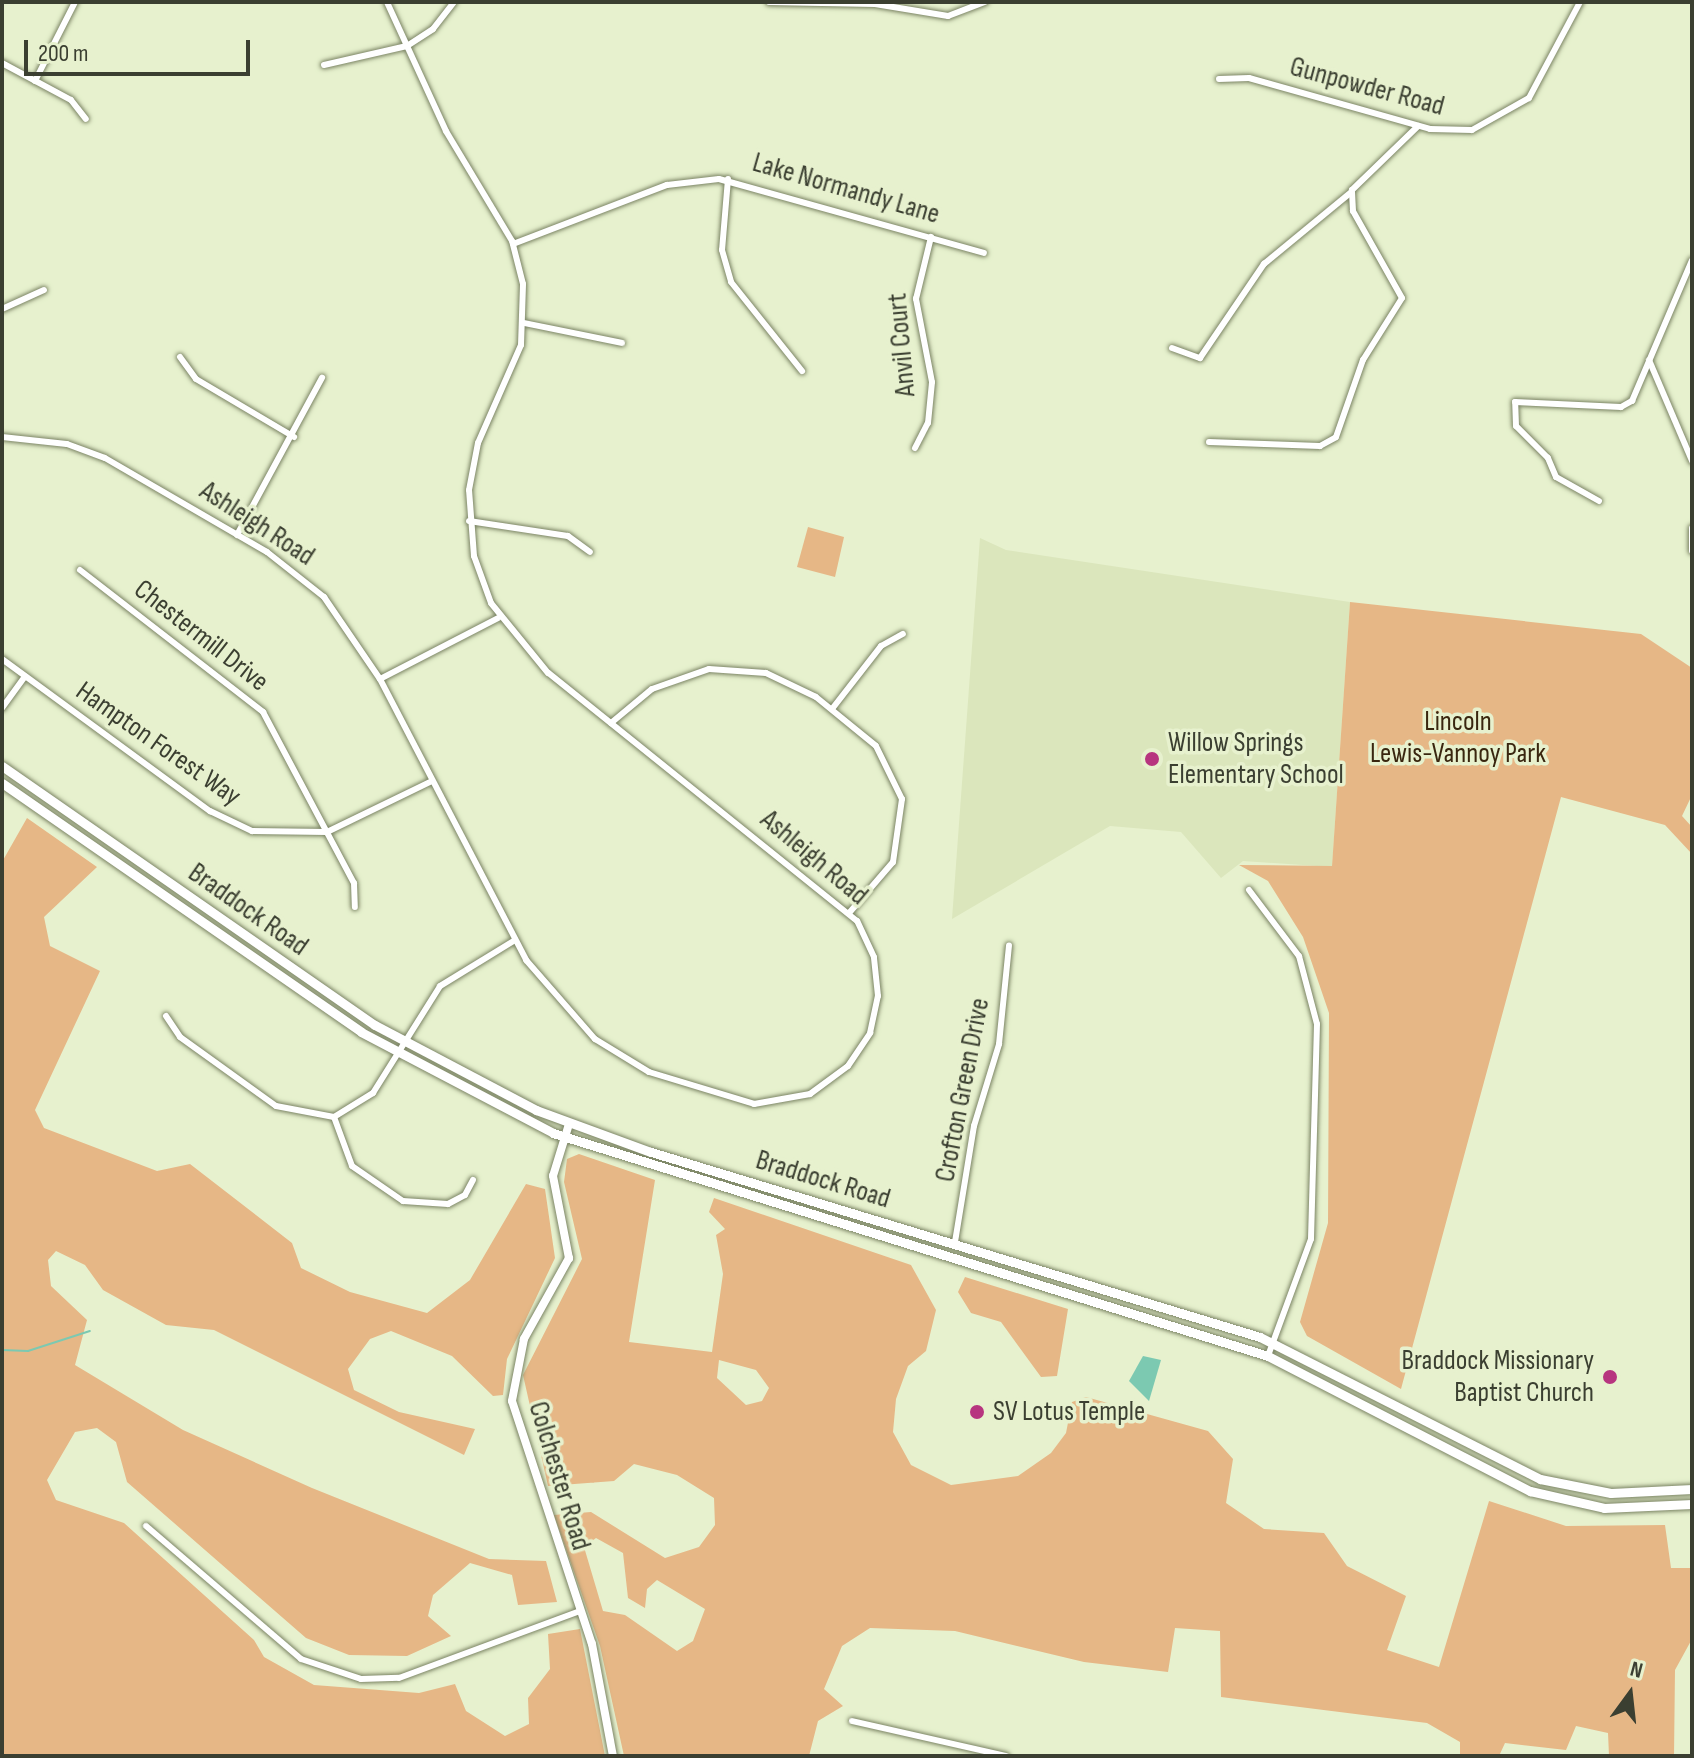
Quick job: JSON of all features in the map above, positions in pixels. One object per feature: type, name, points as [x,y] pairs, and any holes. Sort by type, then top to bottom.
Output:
[{"type":"main road","name":"Braddock Road","points":[[2,766],[402,1042],[569,1124],[1274,1342],[1521,1473],[1611,1493],[1692,1489]]},
{"type":"main road","name":"Braddock Road","points":[[2,783],[396,1055],[564,1137],[1268,1356],[1530,1491],[1604,1508],[1692,1504]]},
{"type":"street","points":[[35,81],[75,2]]},
{"type":"street","name":"Ashleigh Road","points":[[2,437],[90,452],[237,535],[324,597],[380,679],[515,940],[550,995],[621,1057],[676,1083],[766,1104],[832,1082],[870,1033],[877,969],[850,912],[530,657],[498,618],[481,580],[469,521],[478,443],[514,366],[524,323],[513,244],[446,131],[387,2]]},
{"type":"street","points":[[324,65],[407,46],[433,29],[454,2]]},
{"type":"street","points":[[769,2],[875,4],[948,16],[985,2]]},
{"type":"street","name":"Gunpowder Road","points":[[1219,79],[1249,78],[1418,126],[1472,130],[1516,110],[1538,84],[1580,2]]},
{"type":"street","points":[[2,63],[71,100],[86,119]]},
{"type":"street","points":[[1172,348],[1200,358],[1264,264],[1352,190],[1418,126]]},
{"type":"street","points":[[728,179],[722,250],[731,282],[802,371]]},
{"type":"street","name":"Lake Normandy Lane","points":[[513,244],[667,185],[728,179],[984,253]]},
{"type":"street","points":[[1209,442],[1320,446],[1341,429],[1363,360],[1402,298],[1350,204],[1352,190]]},
{"type":"street","name":"Anvil Court","points":[[915,448],[928,423],[932,382],[916,299],[931,237]]},
{"type":"street","points":[[1599,501],[1567,488],[1516,426],[1519,398],[1627,405],[1692,260]]},
{"type":"street","points":[[2,309],[44,290]]},
{"type":"street","points":[[524,323],[622,343]]},
{"type":"street","points":[[180,357],[196,379],[294,437]]},
{"type":"street","points":[[1649,360],[1692,461]]},
{"type":"street","points":[[237,535],[294,437],[322,378]]},
{"type":"street","points":[[469,521],[568,536],[590,552]]},
{"type":"street","points":[[1692,528],[1692,551]]},
{"type":"street","name":"Chestermill Drive","points":[[80,570],[252,699],[354,883],[355,907]]},
{"type":"street","points":[[380,679],[498,618]]},
{"type":"street","points":[[832,709],[881,646],[903,634]]},
{"type":"street","name":"Hampton Forest Way","points":[[2,659],[227,822],[279,836],[327,832],[432,781]]},
{"type":"street","points":[[611,723],[652,689],[709,669],[781,678],[832,709],[883,754],[903,807],[893,862],[850,912]]},
{"type":"street","points":[[2,708],[25,676]]},
{"type":"street","points":[[1249,890],[1299,956],[1317,1024],[1311,1239],[1268,1356]]},
{"type":"street","points":[[166,1016],[180,1037],[276,1106],[334,1117],[373,1093],[402,1042],[440,986],[515,940]]},
{"type":"street","name":"Crofton Green Drive","points":[[955,1242],[974,1126],[999,1044],[1009,946]]},
{"type":"street","points":[[334,1117],[352,1166],[403,1201],[456,1201],[473,1180]]},
{"type":"street","name":"Colchester Road","points":[[569,1124],[553,1185],[569,1258],[524,1339],[512,1390],[580,1611],[613,1756]]},
{"type":"street","points":[[146,1526],[301,1659],[361,1679],[399,1678],[580,1611]]},
{"type":"street","points":[[852,1721],[1006,1756]]},
{"type":"shaded area","name":"Willow Springs Elementary School","points":[[980,538],[1006,550],[1350,602],[1332,867],[1243,861],[1221,878],[1181,832],[1110,826],[952,919]]},
{"type":"green space","points":[[808,527],[844,537],[835,577],[797,567]]},
{"type":"green space","name":"Lincoln Lewis-Vannoy Park","points":[[1350,602],[1641,634],[1692,668],[1692,795],[1682,816],[1692,827],[1692,854],[1665,825],[1561,797],[1401,1389],[1307,1336],[1300,1322],[1328,1223],[1329,1013],[1303,937],[1268,881],[1239,865],[1332,866]]},
{"type":"green space","points":[[27,818],[97,867],[44,917],[50,946],[100,971],[35,1110],[44,1128],[157,1171],[190,1164],[292,1243],[301,1268],[350,1292],[427,1313],[470,1280],[526,1184],[545,1189],[555,1258],[507,1359],[503,1395],[493,1396],[452,1356],[391,1331],[370,1339],[348,1369],[354,1390],[399,1412],[475,1429],[464,1455],[214,1330],[166,1325],[103,1290],[85,1265],[56,1251],[48,1260],[51,1286],[87,1320],[75,1365],[183,1430],[312,1488],[489,1559],[546,1561],[557,1602],[518,1605],[512,1575],[470,1563],[433,1595],[428,1616],[451,1636],[407,1656],[349,1655],[306,1638],[127,1482],[116,1442],[97,1428],[75,1432],[47,1480],[56,1500],[124,1523],[254,1640],[264,1657],[314,1685],[419,1693],[455,1684],[466,1711],[505,1736],[529,1724],[528,1698],[550,1669],[548,1634],[580,1629],[605,1756],[2,1756],[2,862]]},
{"type":"green space","points":[[579,1154],[655,1180],[629,1342],[712,1352],[723,1274],[716,1235],[725,1229],[709,1212],[714,1198],[911,1265],[936,1310],[926,1351],[908,1366],[896,1399],[893,1432],[911,1465],[951,1485],[1018,1476],[1051,1453],[1066,1433],[1072,1402],[1086,1397],[1208,1431],[1233,1459],[1226,1503],[1264,1529],[1324,1533],[1347,1566],[1406,1596],[1387,1650],[1439,1667],[1489,1501],[1566,1526],[1665,1525],[1671,1568],[1692,1568],[1692,1639],[1675,1670],[1674,1756],[1609,1756],[1608,1733],[1576,1726],[1566,1750],[1505,1743],[1499,1756],[1460,1756],[1460,1742],[1427,1723],[1221,1697],[1220,1631],[1175,1628],[1168,1672],[1084,1662],[955,1631],[870,1628],[842,1646],[824,1689],[843,1706],[818,1721],[809,1756],[624,1756],[600,1646],[554,1515],[591,1512],[665,1558],[699,1547],[715,1525],[714,1498],[677,1475],[634,1464],[614,1481],[548,1486],[523,1375],[582,1259],[564,1182],[567,1159]],"holes":[[[719,1360],[756,1370],[769,1388],[762,1401],[746,1405],[717,1378]],[[596,1538],[623,1553],[628,1598],[645,1608],[647,1589],[657,1580],[705,1609],[693,1641],[677,1651],[625,1615],[603,1611],[584,1547]]]},
{"type":"green space","points":[[965,1277],[1068,1309],[1057,1376],[1041,1377],[1001,1322],[971,1313],[958,1292]]},
{"type":"water","points":[[1143,1356],[1161,1360],[1149,1401],[1129,1381]]},
{"type":"waterway","points":[[2,1350],[28,1351],[90,1331]]},
{"type":"place","name":"Willow Springs Elementary School","points":[[1152,759]]},
{"type":"place","name":"Braddock Missionary Baptist Church","points":[[1610,1377]]},
{"type":"place","name":"SV Lotus Temple","points":[[977,1412]]}]
